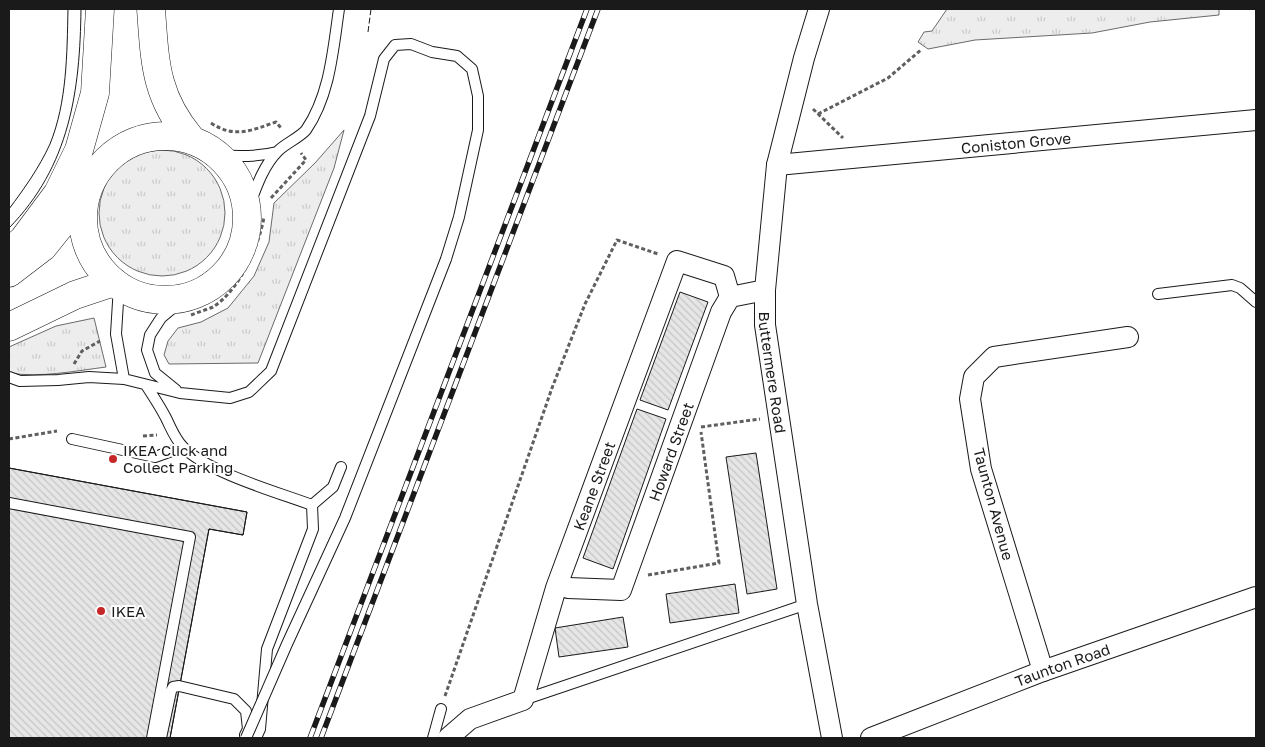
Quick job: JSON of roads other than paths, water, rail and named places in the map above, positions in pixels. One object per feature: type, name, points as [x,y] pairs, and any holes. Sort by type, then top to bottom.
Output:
[{"type":"highway","points":[[9,252],[23,240],[58,193],[79,150],[95,93],[100,9]]},
{"type":"highway","points":[[109,9],[113,84],[83,217],[86,241],[97,264],[117,284],[130,292],[146,298],[164,300],[185,298],[200,293],[220,280],[240,251],[246,233],[247,212],[242,188],[232,170],[200,131],[180,126],[164,96],[156,60],[151,9]]},
{"type":"highway","points":[[9,273],[43,247],[109,158],[122,148],[138,140],[158,136],[176,136],[200,131]]},
{"type":"highway","points":[[9,328],[75,295],[117,284]]},
{"type":"street","name":"Buttermere Road","points":[[819,9],[776,166],[764,290],[765,326],[778,417],[807,604],[832,738]]},
{"type":"street","name":"Coniston Grove","points":[[776,166],[1256,120]]},
{"type":"street","name":"Keane Street","points":[[523,700],[556,588],[678,261],[724,276],[730,298]]},
{"type":"street","points":[[730,298],[764,290]]},
{"type":"street","name":"Howard Street","points":[[568,588],[621,590],[718,321],[730,298]]},
{"type":"street","name":"Taunton Avenue","points":[[1043,671],[981,469],[970,399],[974,376],[994,357],[1128,337]]},
{"type":"street","name":"Taunton Road","points":[[871,738],[1043,671],[1256,597]]},
{"type":"street","points":[[448,738],[470,720],[523,700]]},
{"type":"lane","points":[[247,212],[262,174],[277,152],[304,132],[322,99],[329,74],[339,9]]},
{"type":"lane","points":[[9,377],[20,380],[58,380],[89,377],[124,379],[180,393],[230,398],[250,392],[271,371],[370,116],[384,59],[395,45],[411,44],[432,52],[456,56],[472,69],[478,96],[478,130],[459,217],[446,259],[345,518],[245,738]]},
{"type":"lane","points":[[218,155],[242,158],[277,152]]},
{"type":"lane","points":[[117,284],[116,334],[124,379]]},
{"type":"lane","points":[[1158,294],[1232,285],[1240,288],[1256,302]]},
{"type":"lane","points":[[180,393],[155,372],[147,350],[150,335],[161,318],[185,298]]},
{"type":"lane","points":[[146,385],[177,440],[200,461],[312,505]]},
{"type":"lane","points":[[72,439],[155,457],[183,447]]},
{"type":"lane","points":[[312,505],[333,487],[341,467]]},
{"type":"lane","points":[[9,503],[190,537],[152,738]]},
{"type":"lane","points":[[256,738],[260,729],[268,649],[313,529],[312,505]]},
{"type":"lane","points":[[523,700],[807,604]]},
{"type":"lane","points":[[161,738],[170,691],[173,687],[179,686],[234,698],[246,711],[248,729],[245,738]]},
{"type":"lane","points":[[433,738],[441,709]]},
{"type":"tram line","points":[[9,209],[41,161],[56,128],[65,78],[68,9]]},
{"type":"tram line","points":[[9,228],[30,204],[46,179],[68,126],[78,69],[81,9]]},
{"type":"railway","points":[[310,738],[587,9]]},
{"type":"railway","points":[[321,738],[598,9]]},
{"type":"place","name":"IKEA Click and Collect Parking","points":[[113,459]]},
{"type":"place","name":"IKEA","points":[[101,611]]}]
